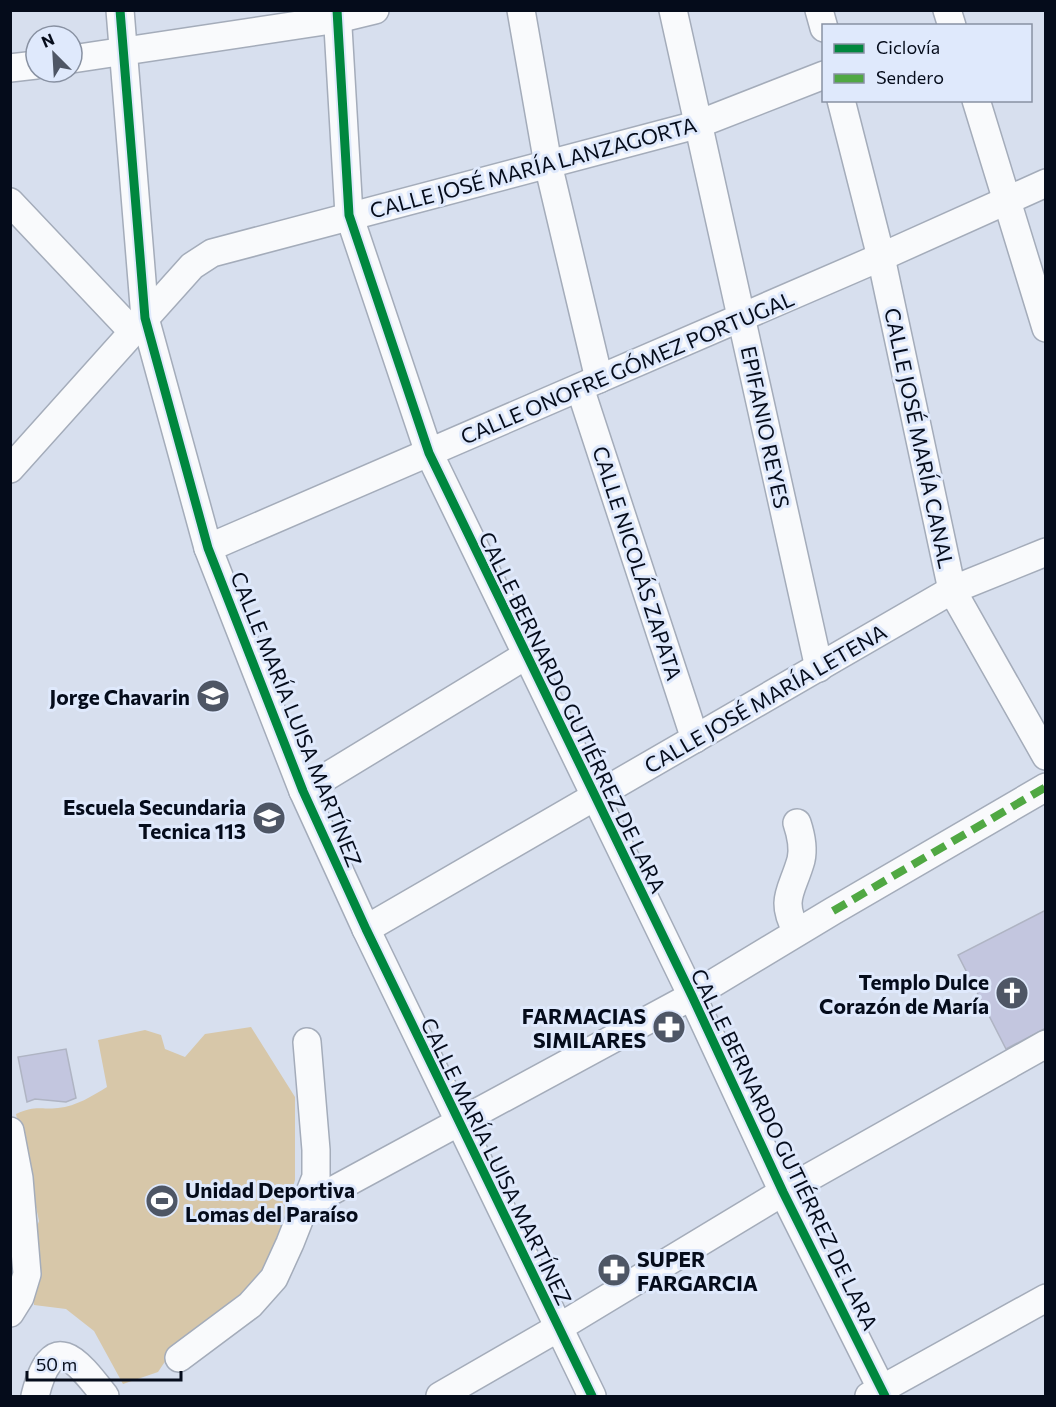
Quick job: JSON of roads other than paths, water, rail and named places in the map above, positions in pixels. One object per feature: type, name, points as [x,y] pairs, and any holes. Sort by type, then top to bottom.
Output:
[{"type":"street","name":"CALLE MARÍA LUISA MARTÍNEZ","points":[[120,10],[139,325],[208,548],[303,791],[366,929],[592,1396]]},
{"type":"street","points":[[84,57],[375,10]]},
{"type":"street","name":"CALLE NICOLÁS ZAPATA","points":[[521,10],[589,384],[695,739]]},
{"type":"street","name":"EPIFANIO REYES","points":[[673,10],[696,125],[742,317],[819,668]]},
{"type":"street","name":"CALLE BERNARDO GUTIÉRREZ DE LARA","points":[[338,15],[349,215],[429,453],[593,797],[692,996],[879,1394]]},
{"type":"street","name":"CALLE JOSÉ MARÍA LANZAGORTA","points":[[10,469],[192,266],[212,252],[696,125],[822,76]]},
{"type":"street","name":"CALLE JOSÉ MARÍA CANAL","points":[[842,102],[881,257],[952,590],[1046,756]]},
{"type":"street","points":[[977,102],[1046,328]]},
{"type":"street","name":"CALLE ONOFRE GÓMEZ PORTUGAL","points":[[208,548],[881,257],[1046,183]]},
{"type":"street","points":[[10,202],[139,325]]},
{"type":"street","name":"CALLE JOSÉ MARÍA LETENA","points":[[366,929],[952,590],[1046,552]]},
{"type":"street","points":[[303,791],[525,656]]},
{"type":"street","points":[[304,1206],[692,996],[833,910],[1046,787]]},
{"type":"street","points":[[797,823],[803,842],[801,859],[788,891],[789,917],[797,933]]},
{"type":"street","points":[[179,1358],[250,1305],[274,1278],[316,1177],[307,1042]]},
{"type":"street","points":[[440,1396],[558,1328],[783,1192],[1046,1044]]},
{"type":"street","points":[[10,1131],[19,1178],[27,1274],[20,1297],[10,1313]]},
{"type":"street","points":[[879,1394],[1046,1298]]},
{"type":"street","points":[[35,1396],[44,1366],[54,1358],[68,1357],[79,1363],[105,1396]]},
{"type":"place","name":"Jorge Chavarin","points":[[213,696]]},
{"type":"place","name":"Escuela Secundaria Tecnica 113","points":[[269,818]]},
{"type":"place","name":"Templo Dulce Corazón de María","points":[[1012,993]]},
{"type":"place","name":"FARMACIAS SIMILARES","points":[[669,1027]]},
{"type":"place","name":"Unidad Deportiva Lomas del Paraíso","points":[[162,1201]]},
{"type":"place","name":"SUPER FARGARCIA","points":[[614,1270]]}]
